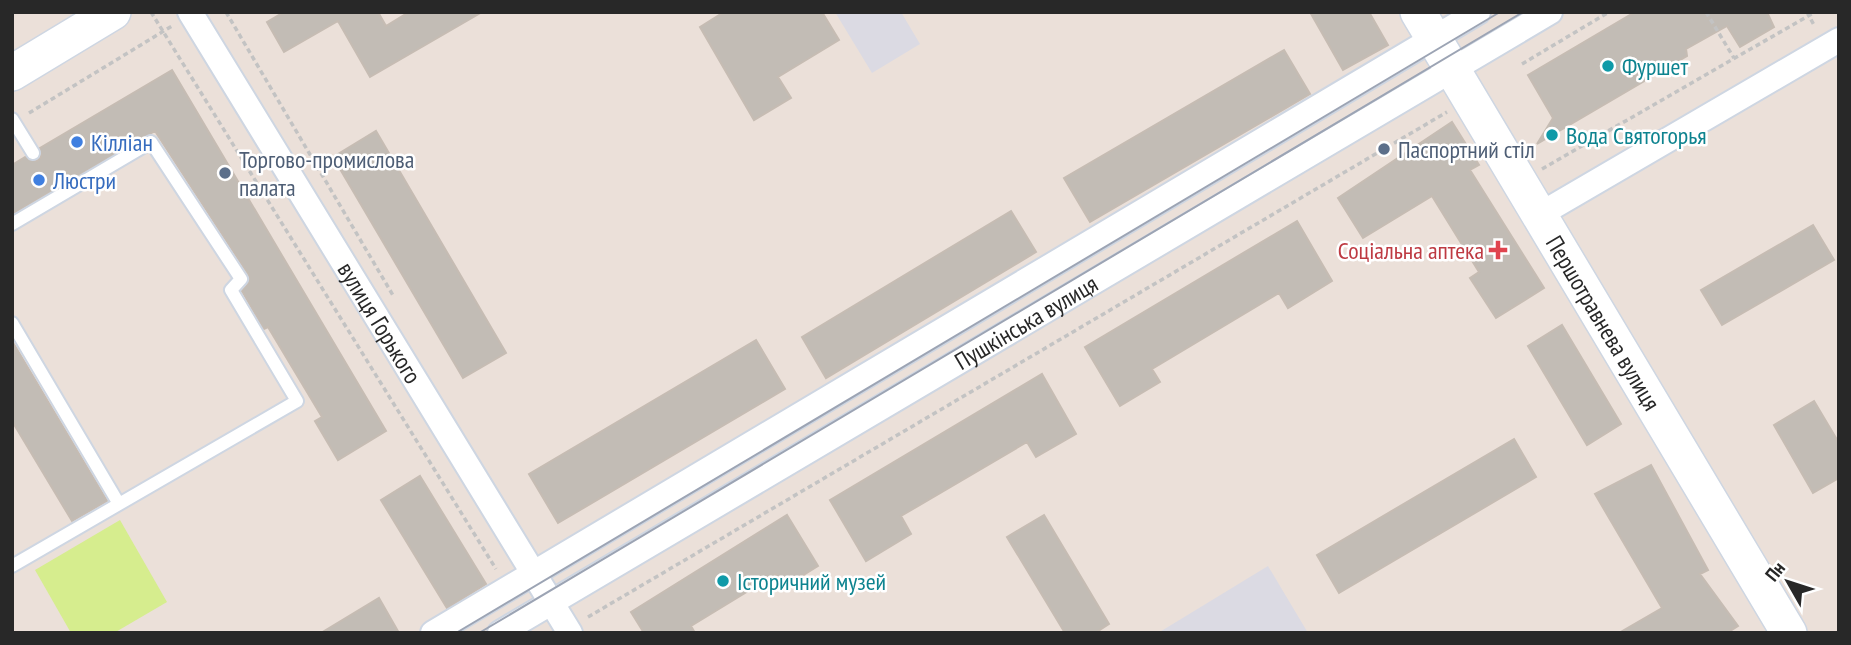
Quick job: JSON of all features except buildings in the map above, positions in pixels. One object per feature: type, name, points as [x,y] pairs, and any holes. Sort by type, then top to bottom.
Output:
[{"type":"street","points":[[12,73],[113,12]]},
{"type":"street","name":"Пушкінська вулиця","points":[[433,633],[1425,26],[1478,12]]},
{"type":"street","name":"Пушкінська вулиця","points":[[500,633],[1462,84],[1550,12]]},
{"type":"street","name":"вулиця Горького","points":[[191,13],[535,571],[569,632]]},
{"type":"street","name":"Першотравнева вулиця","points":[[1425,26],[1789,633]]},
{"type":"street","points":[[1539,215],[1839,40]]},
{"type":"lane","points":[[13,121],[33,153]]},
{"type":"lane","points":[[12,224],[57,194],[151,142],[240,279],[231,290],[297,401],[12,566]]},
{"type":"lane","points":[[12,323],[119,504]]},
{"type":"path","points":[[151,12],[508,588]]},
{"type":"path","points":[[1522,64],[1609,12]]},
{"type":"path","points":[[1706,12],[1734,59]]},
{"type":"path","points":[[1519,183],[1815,12]]},
{"type":"path","points":[[13,121],[191,13]]},
{"type":"path","points":[[569,632],[1462,84]]},
{"type":"shaded area","points":[[835,12],[901,12],[920,44],[872,73]]},
{"type":"shaded area","points":[[1268,566],[1308,633],[1158,633]]},
{"type":"green space","points":[[120,520],[167,602],[114,633],[71,633],[35,570]]},
{"type":"tram line","points":[[456,633],[1500,12]]},
{"type":"tram line","points":[[479,633],[1523,12]]},
{"type":"place","name":"Фуршет","points":[[1608,66]]},
{"type":"place","name":"Вода Святогорья","points":[[1552,135]]},
{"type":"place","name":"Кілліан","points":[[77,142]]},
{"type":"place","name":"Паспортний стіл","points":[[1384,149]]},
{"type":"place","name":"Торгово-промислова палата","points":[[225,173]]},
{"type":"place","name":"Люстри","points":[[39,180]]},
{"type":"place","name":"Соціальна аптека","points":[[1498,250]]},
{"type":"place","name":"Історичний музей","points":[[723,581]]}]
